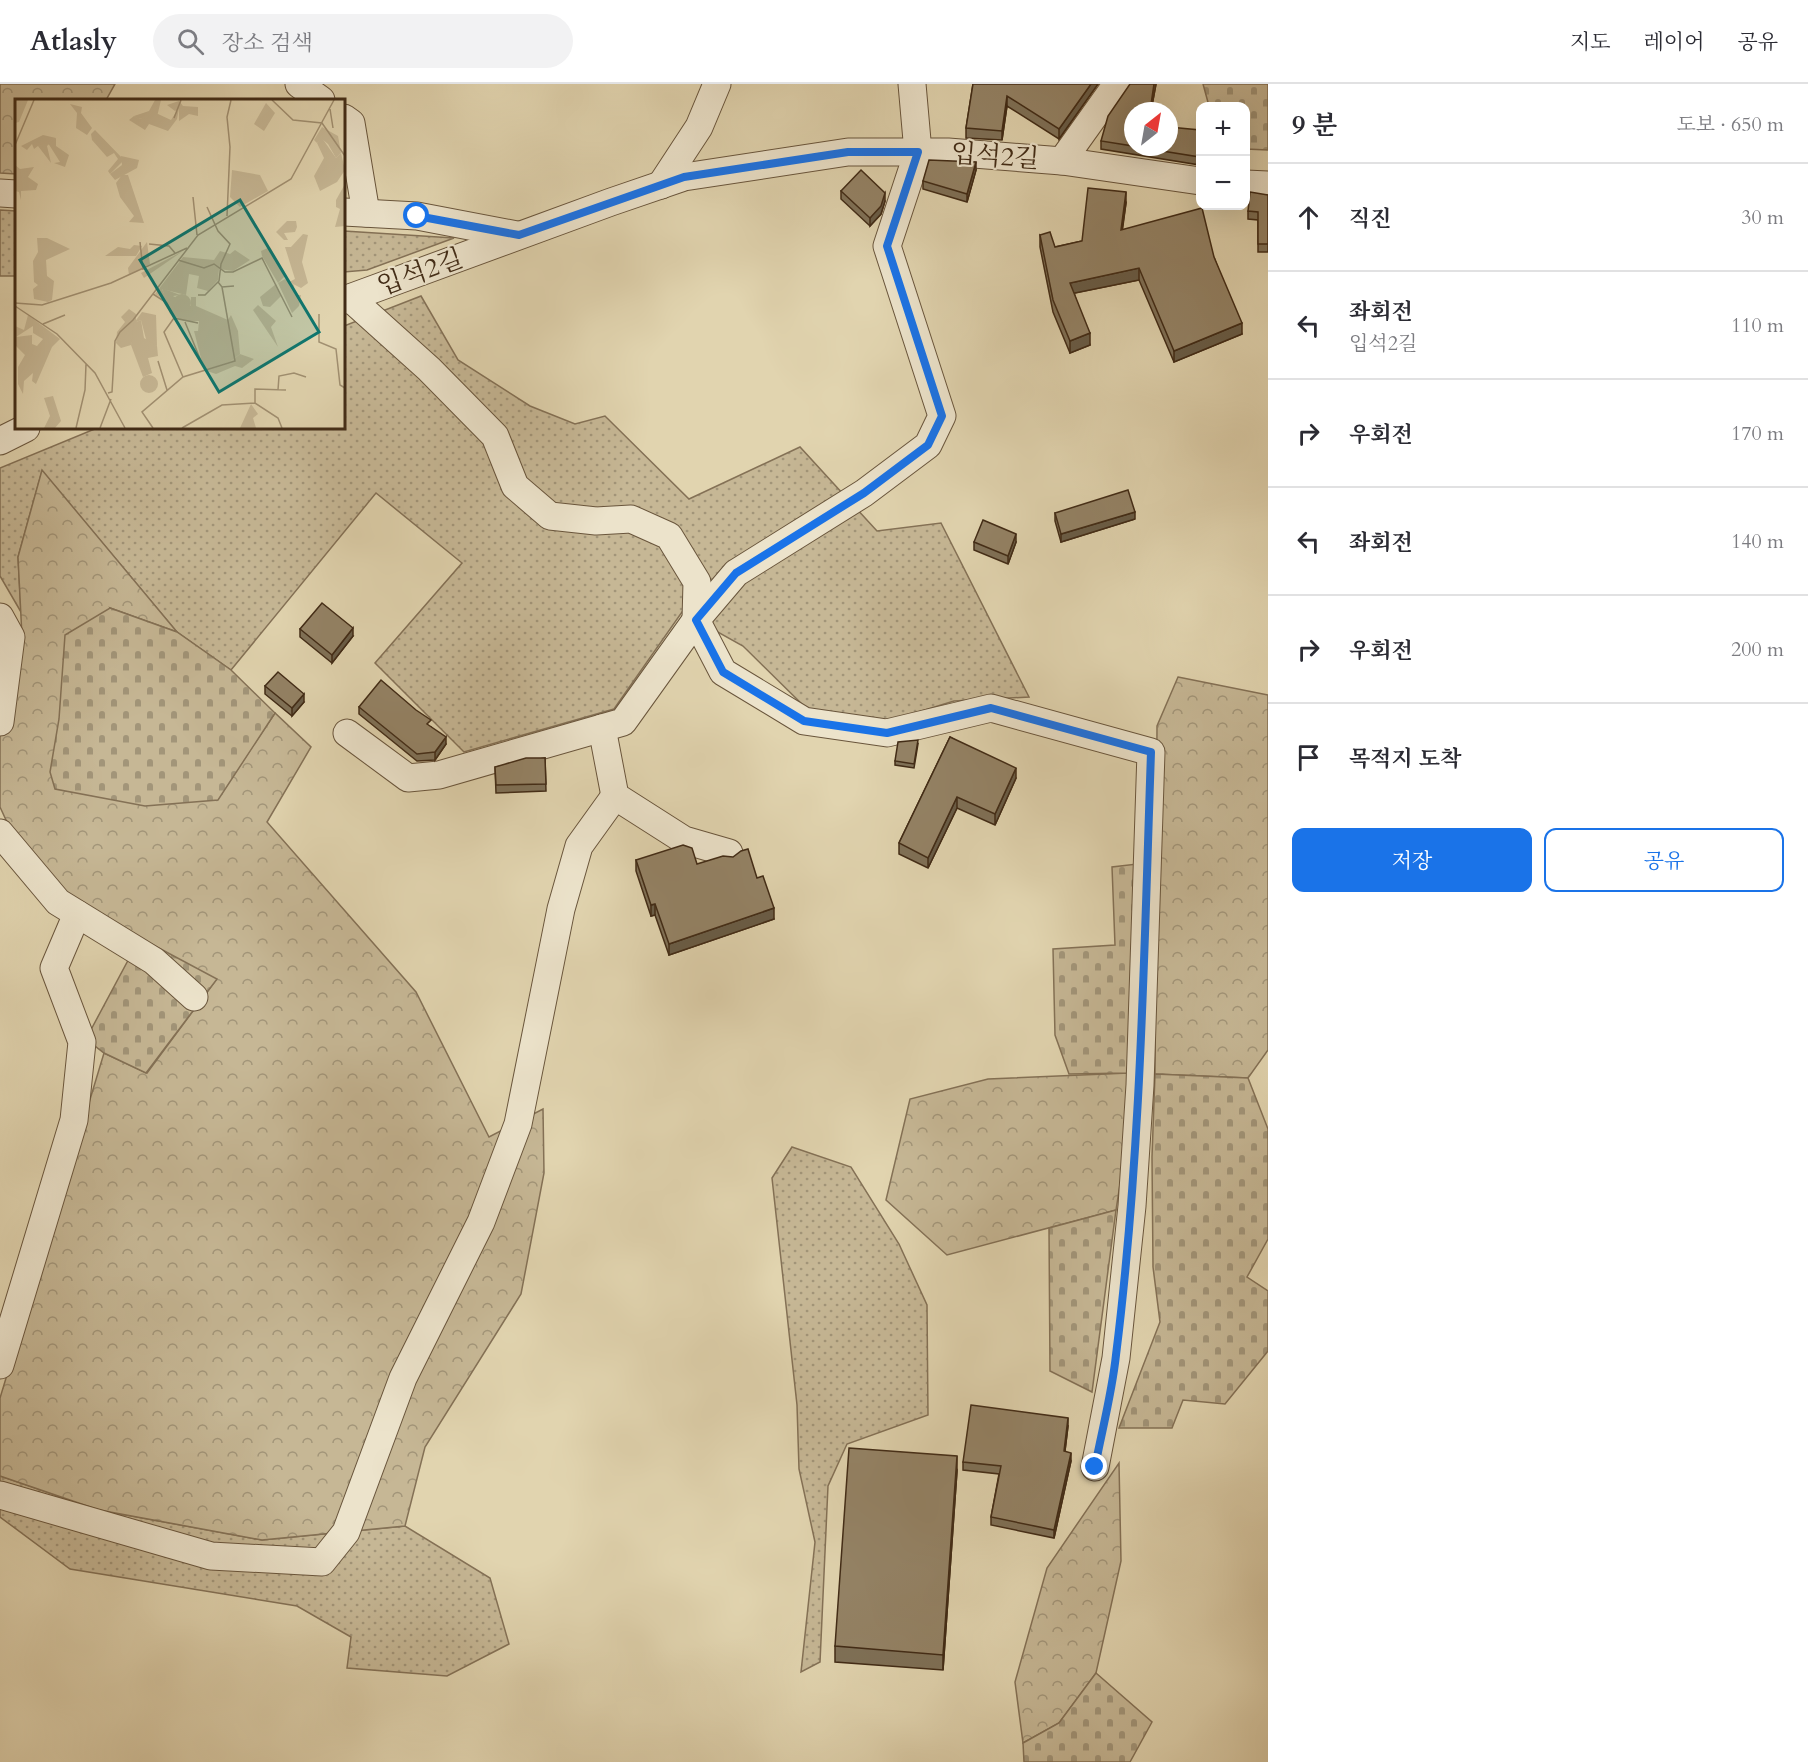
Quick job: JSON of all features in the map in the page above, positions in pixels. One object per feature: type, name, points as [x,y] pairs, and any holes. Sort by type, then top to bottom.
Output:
[{"type":"street","points":[[299,84],[320,99]]},
{"type":"street","points":[[661,185],[699,127],[717,84]]},
{"type":"street","points":[[347,733],[408,778],[439,775],[623,722],[696,620],[736,573],[864,493],[928,445],[942,416],[887,246],[918,152],[912,84]]},
{"type":"street","points":[[1062,161],[1117,84]]},
{"type":"street","points":[[345,119],[351,123],[355,213],[417,216],[519,235]]},
{"type":"street","name":"입석2길","points":[[347,299],[684,177],[848,152],[948,152],[1062,161],[1196,180]]},
{"type":"street","points":[[1250,184],[1268,185]]},
{"type":"street","points":[[0,193],[15,194]]},
{"type":"street","points":[[347,299],[429,369],[495,436],[515,486],[550,516],[596,521],[631,519],[669,536],[698,582],[696,620],[723,672],[804,721],[887,733],[991,708],[1151,752],[1140,1085],[1132,1206],[1116,1358],[1095,1467]]},
{"type":"street","points":[[0,441],[24,429]]},
{"type":"street","points":[[0,617],[11,637],[0,722]]},
{"type":"street","points":[[0,1495],[212,1556],[322,1562],[346,1532],[403,1378],[482,1222],[518,1124],[561,909],[579,846],[615,796],[602,728]]},
{"type":"street","points":[[615,796],[684,840],[729,853]]},
{"type":"street","points":[[0,834],[58,902],[153,961],[194,997]]},
{"type":"street","points":[[0,1365],[74,1120],[82,1042],[54,968],[77,914]]},
{"type":"green space","points":[[0,84],[115,84],[107,99],[15,99],[15,174],[0,173]]},
{"type":"green space","points":[[1203,84],[1268,84],[1268,150],[1250,149],[1250,102],[1208,102]]},
{"type":"green space","points":[[0,210],[15,211],[15,276],[0,276]]},
{"type":"green space","points":[[345,231],[454,238],[367,270],[345,272]]},
{"type":"green space","points":[[421,296],[458,360],[530,406],[575,424],[605,416],[689,499],[800,447],[877,531],[941,523],[1029,697],[954,701],[879,724],[809,711],[743,646],[682,612],[614,709],[464,752],[375,663],[462,563],[376,493],[231,670],[177,632],[42,471],[18,557],[21,612],[0,576],[0,468],[95,429],[345,429],[345,326]]},
{"type":"green space","points":[[42,470],[177,632],[110,608],[217,800],[275,713],[311,747],[267,822],[416,992],[489,1137],[543,1109],[544,1173],[521,1294],[425,1447],[405,1526],[262,1540],[99,1510],[0,1476],[0,1398],[104,1053],[147,1073],[216,980],[73,902],[12,833],[0,807],[0,657],[22,637],[18,557]]},
{"type":"green space","points":[[110,608],[177,632],[231,670],[275,713],[218,800],[145,806],[55,789],[50,772],[59,719],[65,635]]},
{"type":"green space","points":[[1178,677],[1268,695],[1268,1050],[1248,1078],[1155,1074],[1157,726]]},
{"type":"green space","points":[[1137,864],[1129,1073],[1069,1074],[1055,1035],[1053,949],[1115,945],[1112,867]]},
{"type":"green space","points":[[140,938],[217,979],[146,1073],[104,1053],[86,1039]]},
{"type":"green space","points":[[1129,1073],[1126,1145],[1116,1210],[947,1255],[886,1200],[910,1099],[988,1079]]},
{"type":"green space","points":[[1155,1074],[1248,1078],[1268,1129],[1268,1239],[1247,1277],[1268,1291],[1268,1351],[1225,1404],[1183,1400],[1172,1428],[1119,1428],[1160,1322],[1153,1267],[1152,1157]]},
{"type":"green space","points":[[792,1147],[851,1167],[899,1244],[927,1305],[928,1415],[847,1444],[828,1486],[820,1662],[801,1672],[815,1542],[799,1469],[797,1405],[772,1178]]},
{"type":"green space","points":[[1116,1210],[1092,1392],[1050,1371],[1049,1228]]},
{"type":"green space","points":[[1119,1463],[1121,1561],[1096,1673],[1059,1723],[1023,1743],[1015,1682],[1047,1568]]},
{"type":"green space","points":[[0,1476],[99,1510],[262,1540],[405,1526],[490,1578],[509,1644],[447,1676],[347,1668],[351,1637],[297,1606],[70,1569],[0,1517]]},
{"type":"green space","points":[[1096,1673],[1152,1722],[1130,1762],[1024,1762],[1023,1743],[1059,1723]]},
{"type":"building","points":[[973,84],[1091,84],[1059,129],[1007,96],[1002,131],[966,128]]},
{"type":"building","points":[[1130,84],[1154,84],[1151,102],[1124,102],[1124,145],[1101,141],[1108,116]]},
{"type":"building","points":[[1178,128],[1196,130],[1196,156],[1178,154]]},
{"type":"building","points":[[929,160],[976,162],[967,194],[923,181]]},
{"type":"building","points":[[861,170],[885,193],[881,206],[870,218],[841,191]]},
{"type":"building","points":[[1088,188],[1126,192],[1121,230],[1196,210],[1202,210],[1214,257],[1242,323],[1174,351],[1139,268],[1070,283],[1090,333],[1070,341],[1053,300],[1040,235],[1050,232],[1055,247],[1082,241]]},
{"type":"building","points":[[1250,192],[1268,195],[1268,244],[1258,244],[1258,212],[1248,211],[1250,210]]},
{"type":"building","points":[[1128,490],[1135,512],[1061,534],[1055,513]]},
{"type":"building","points":[[983,520],[1016,534],[1008,556],[974,542]]},
{"type":"building","points":[[322,603],[353,628],[332,655],[300,629]]},
{"type":"building","points":[[278,672],[304,694],[292,708],[265,686]]},
{"type":"building","points":[[381,680],[431,720],[427,724],[446,737],[435,752],[417,754],[359,707]]},
{"type":"building","points":[[950,737],[1016,768],[995,814],[957,797],[928,858],[899,843]]},
{"type":"building","points":[[918,740],[914,764],[895,761],[898,742]]},
{"type":"building","points":[[526,758],[545,758],[546,784],[496,785],[495,767]]},
{"type":"building","points":[[683,845],[692,848],[697,864],[723,856],[733,857],[748,849],[757,878],[763,876],[774,908],[669,944],[655,904],[651,905],[636,860]]},
{"type":"building","points":[[971,1405],[1068,1418],[1064,1451],[1071,1453],[1054,1530],[991,1517],[1001,1466],[963,1462]]},
{"type":"building","points":[[849,1448],[957,1456],[943,1655],[835,1646]]},
{"type":"route","points":[[417,216],[519,235],[684,177],[848,152],[918,152],[887,246],[942,416],[928,445],[864,493],[736,573],[696,620],[723,672],[804,721],[887,733],[991,708],[1151,752],[1140,1085],[1132,1206],[1116,1358],[1095,1467]]}]
